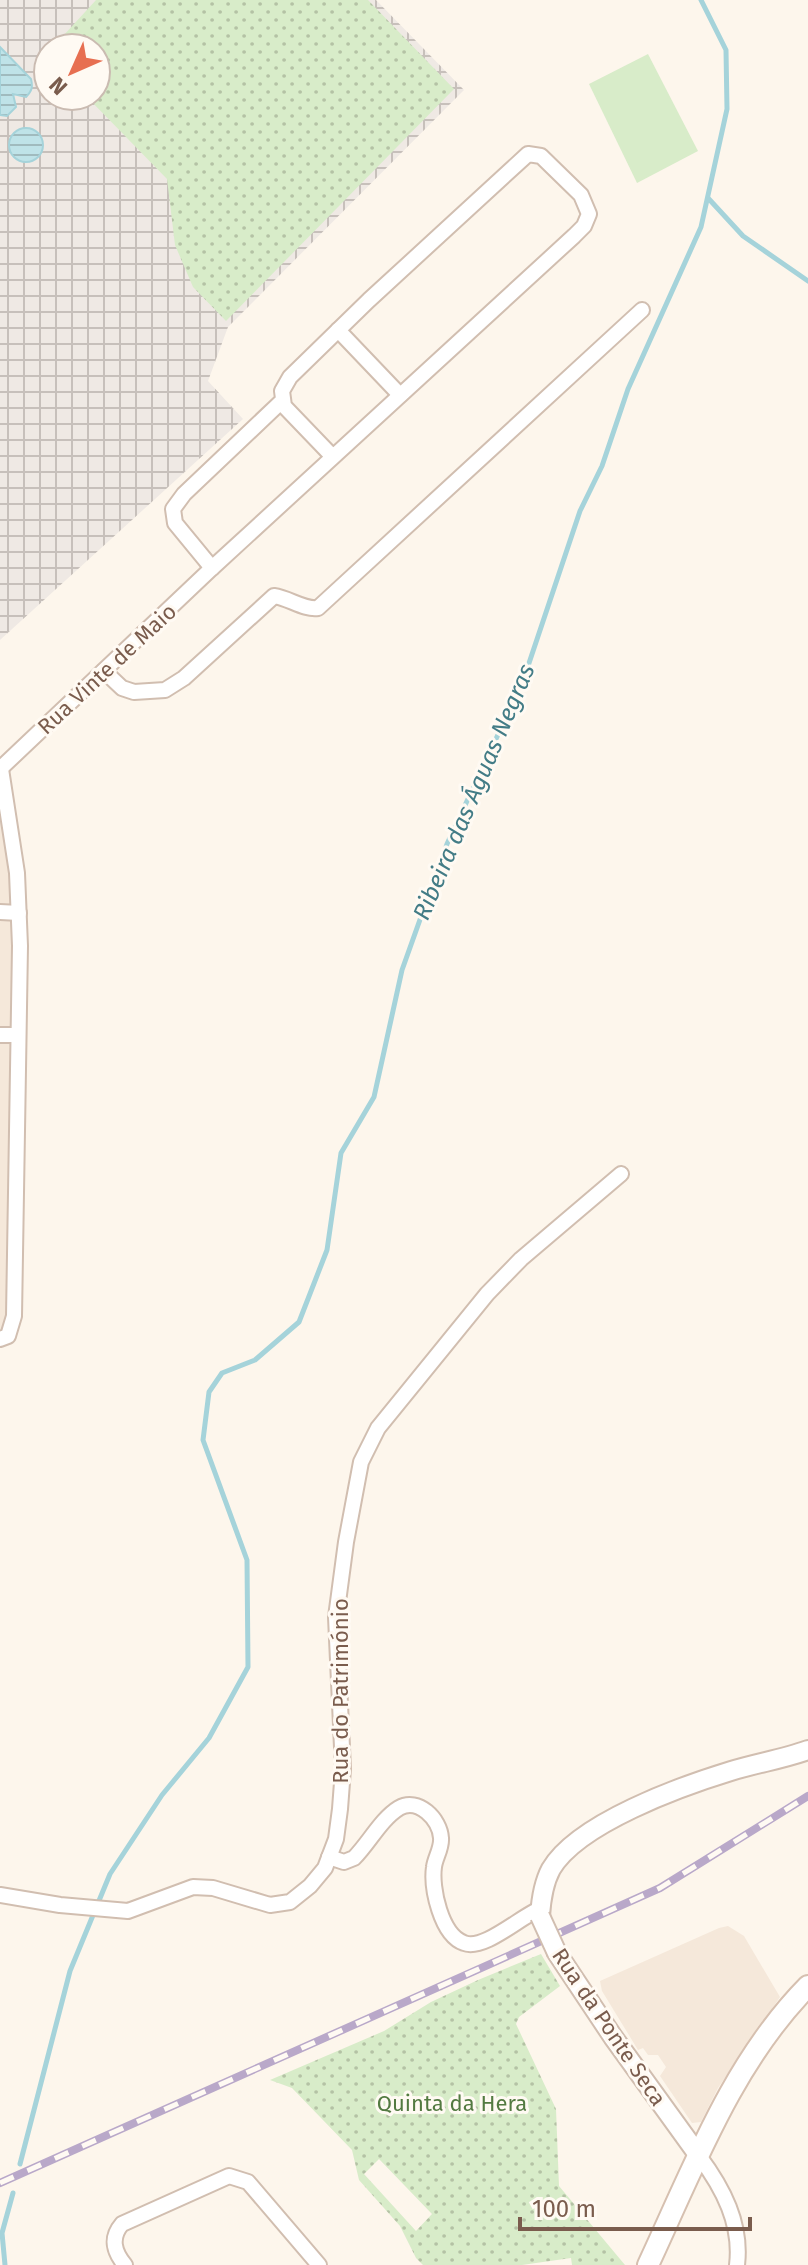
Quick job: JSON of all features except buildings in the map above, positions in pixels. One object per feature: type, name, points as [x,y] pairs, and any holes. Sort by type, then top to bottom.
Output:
[{"type":"main road","points":[[648,2265],[699,2156],[749,2060],[808,1986]]},
{"type":"street","name":"Rua Vinte de Maio","points":[[0,769],[212,568],[584,226],[589,214],[581,195],[541,156],[528,154],[338,330]]},
{"type":"street","points":[[104,671],[122,688],[134,692],[165,690],[184,678],[274,596],[311,609],[318,608],[642,310]]},
{"type":"street","points":[[333,457],[284,406],[282,391],[290,377],[338,330],[400,395]]},
{"type":"street","points":[[212,568],[175,523],[173,509],[184,494],[283,400]]},
{"type":"street","points":[[0,769],[17,873],[19,913],[14,1316],[4,1337]]},
{"type":"street","points":[[0,912],[19,913]]},
{"type":"street","points":[[0,1035],[18,1035]]},
{"type":"street","name":"Rua do Património","points":[[0,1895],[60,1905],[128,1911],[193,1887],[213,1888],[270,1905],[290,1902],[310,1886],[325,1868],[336,1839],[343,1769],[336,1617],[361,1462],[378,1428],[487,1294],[521,1259],[621,1174]]},
{"type":"street","points":[[329,1857],[344,1862],[354,1858],[398,1809],[408,1805],[418,1806],[430,1813],[441,1837],[434,1866],[433,1890],[439,1910],[452,1932],[464,1943],[478,1944],[526,1914],[540,1913],[543,1887],[552,1867],[604,1823],[662,1795],[733,1770],[808,1750]]},
{"type":"street","name":"Rua da Ponte Seca","points":[[540,1913],[557,1953],[724,2195],[735,2221],[737,2265]]},
{"type":"street","points":[[125,2265],[113,2243],[116,2231],[122,2224],[229,2176],[248,2182],[319,2265]]},
{"type":"shaded area","points":[[0,0],[376,0],[464,90],[228,327],[208,381],[243,419],[0,640]]},
{"type":"shaded area","points":[[0,811],[12,895],[7,1328],[0,1332]]},
{"type":"shaded area","points":[[728,1926],[744,1936],[780,1997],[718,2088],[701,2122],[692,2123],[660,2076],[666,2067],[658,2055],[648,2055],[643,2048],[638,2050],[602,1991],[600,1981]]},
{"type":"green space","points":[[96,0],[368,0],[454,89],[226,321],[193,287],[175,245],[167,179],[102,112],[112,112],[112,32],[67,32]]},
{"type":"green space","points":[[648,54],[698,151],[637,183],[589,84]]},
{"type":"green space","name":"Quinta da Hera","points":[[541,1954],[560,1986],[519,2017],[516,2024],[556,2109],[559,2186],[625,2265],[572,2265],[571,2258],[522,2265],[423,2265],[416,2258],[400,2226],[359,2180],[352,2150],[292,2088],[270,2080],[384,2031],[431,2002]],"holes":[[[379,2159],[432,2214],[416,2231],[364,2174]]]},
{"type":"water","points":[[0,47],[31,79],[32,84],[26,97],[13,94],[16,107],[7,116],[0,115]]},
{"type":"water","points":[[26,128],[38,133],[43,145],[38,157],[26,162],[14,157],[9,145],[14,133]]},
{"type":"waterway","name":"Ribeira das Águas Negras","points":[[20,2164],[70,1971],[110,1874],[162,1795],[209,1738],[248,1667],[247,1560],[203,1440],[209,1392],[222,1373],[255,1360],[299,1322],[327,1250],[341,1153],[374,1097],[402,970],[447,844],[523,681],[580,511],[602,466],[628,389],[701,227],[727,109],[726,50],[701,0]]},
{"type":"waterway","points":[[708,198],[743,236],[808,281]]},
{"type":"waterway","name":"Ribeira das Águas Negras","points":[[5,2265],[2,2233],[13,2193]]},
{"type":"railway","points":[[0,2183],[660,1888],[808,1796]]}]
